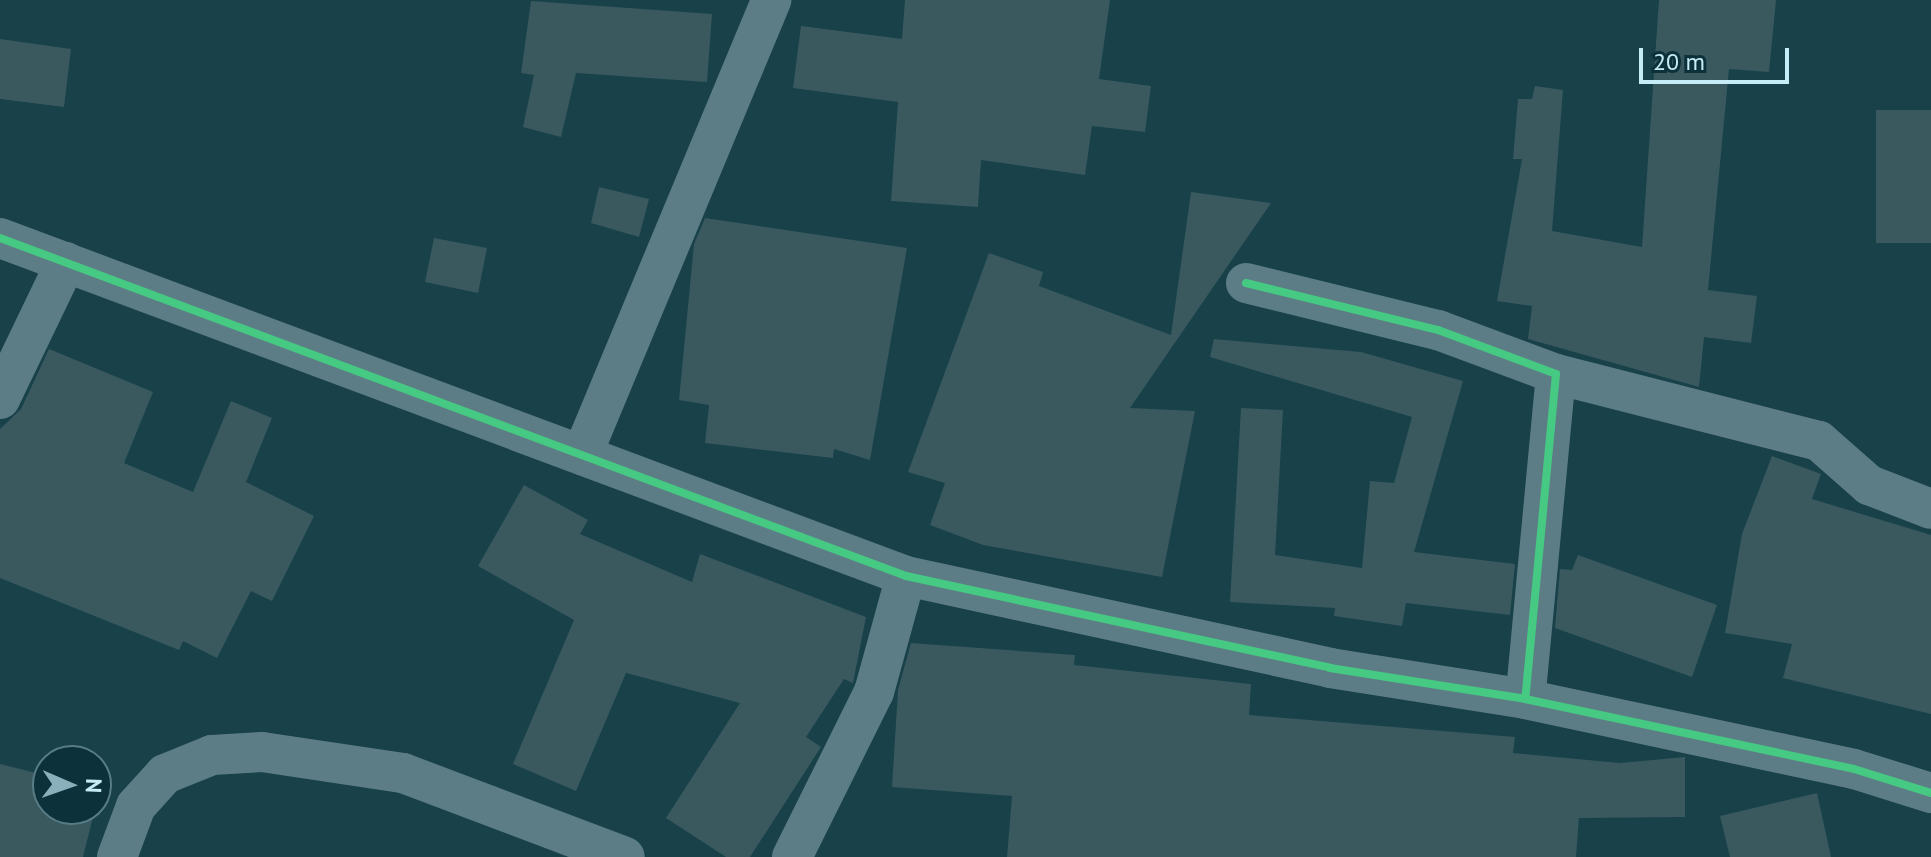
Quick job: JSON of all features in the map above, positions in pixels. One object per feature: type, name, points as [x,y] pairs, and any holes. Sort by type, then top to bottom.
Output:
[{"type":"street","points":[[582,455],[771,0]]},
{"type":"street","points":[[0,238],[906,576],[1330,668],[1525,699],[1854,769],[1931,793]]},
{"type":"street","points":[[0,399],[66,262]]},
{"type":"street","points":[[1246,283],[1438,330],[1556,374],[1819,441],[1869,485],[1931,509]]},
{"type":"street","points":[[1525,699],[1556,374]]},
{"type":"street","points":[[792,857],[874,692],[906,576]]},
{"type":"street","points":[[117,857],[136,806],[165,774],[212,755],[262,752],[403,773],[625,857]]},
{"type":"building","points":[[905,0],[1110,0],[1099,79],[1151,86],[1145,132],[1092,126],[1085,175],[981,160],[978,207],[891,201],[898,102],[793,88],[801,26],[902,39]]},
{"type":"building","points":[[1659,0],[1776,0],[1769,72],[1729,69],[1708,290],[1757,296],[1751,343],[1704,337],[1699,387],[1528,339],[1532,306],[1497,301],[1522,159],[1513,159],[1518,99],[1532,99],[1535,86],[1563,90],[1552,231],[1642,247]]},
{"type":"building","points":[[531,1],[712,14],[707,82],[576,73],[561,137],[523,127],[534,75],[521,73]]},
{"type":"building","points":[[0,39],[71,49],[64,107],[0,99]]},
{"type":"building","points":[[1876,110],[1931,110],[1931,243],[1876,243]]},
{"type":"building","points":[[599,187],[649,199],[639,237],[591,223]]},
{"type":"building","points":[[1191,192],[1271,203],[1130,408],[1195,411],[1162,577],[983,545],[930,525],[945,483],[908,472],[989,253],[1043,272],[1039,286],[1171,335]]},
{"type":"building","points":[[705,218],[907,248],[870,460],[834,449],[833,458],[705,443],[709,405],[679,400],[694,244]]},
{"type":"building","points":[[434,238],[487,248],[478,293],[425,282]]},
{"type":"building","points":[[1214,339],[1361,352],[1463,381],[1414,552],[1515,564],[1510,615],[1406,603],[1402,626],[1334,616],[1335,608],[1230,602],[1241,408],[1283,410],[1275,555],[1362,568],[1370,481],[1394,483],[1412,417],[1210,357]]},
{"type":"building","points":[[49,349],[153,392],[124,463],[193,492],[231,401],[272,418],[246,482],[314,516],[272,601],[251,591],[217,658],[183,641],[179,650],[0,578],[0,429],[21,409]]},
{"type":"building","points":[[1772,456],[1821,474],[1812,499],[1931,535],[1931,714],[1783,678],[1792,644],[1725,633],[1742,534]]},
{"type":"building","points":[[524,485],[588,520],[580,534],[692,582],[700,554],[866,617],[853,683],[844,679],[806,737],[821,747],[750,857],[726,857],[666,818],[740,703],[626,673],[576,791],[513,764],[574,620],[478,566]]},
{"type":"building","points":[[1578,555],[1717,605],[1692,677],[1555,628],[1560,569],[1572,570]]},
{"type":"building","points":[[911,643],[1075,655],[1074,665],[1251,684],[1249,715],[1515,737],[1513,753],[1620,763],[1685,757],[1685,817],[1579,818],[1576,857],[1007,857],[1012,796],[892,787],[898,690]]},
{"type":"building","points":[[0,764],[32,772],[32,825],[91,825],[83,857],[0,857]]},
{"type":"building","points":[[1817,793],[1831,857],[1730,857],[1720,816]]},
{"type":"cycle path","points":[[0,238],[906,576],[1330,668],[1525,699],[1854,769],[1931,793]]},
{"type":"cycle path","points":[[1246,283],[1438,330],[1556,374],[1525,699]]}]
